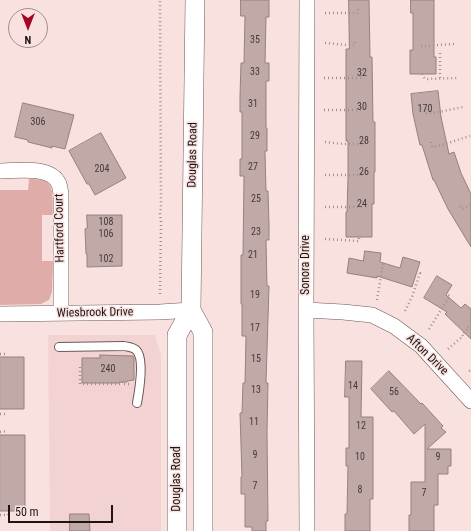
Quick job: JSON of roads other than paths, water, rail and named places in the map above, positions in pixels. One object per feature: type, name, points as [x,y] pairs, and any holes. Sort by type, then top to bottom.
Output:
[{"type":"street","name":"Douglas Road","points":[[177,531],[177,335],[190,310],[194,0]]},
{"type":"street","name":"Sonora Drive","points":[[307,0],[307,531]]},
{"type":"street","name":"Hartford Court","points":[[0,171],[36,170],[46,172],[54,176],[59,184],[61,193],[61,313]]},
{"type":"street","name":"Wiesbrook Drive","points":[[0,314],[160,312],[190,310]]},
{"type":"street","points":[[190,310],[203,332],[203,531]]},
{"type":"street","name":"Afton Drive","points":[[306,310],[372,315],[394,326],[421,346],[471,401]]},
{"type":"lane","points":[[59,347],[124,346],[135,349],[138,353],[140,364],[140,389],[137,403]]}]
